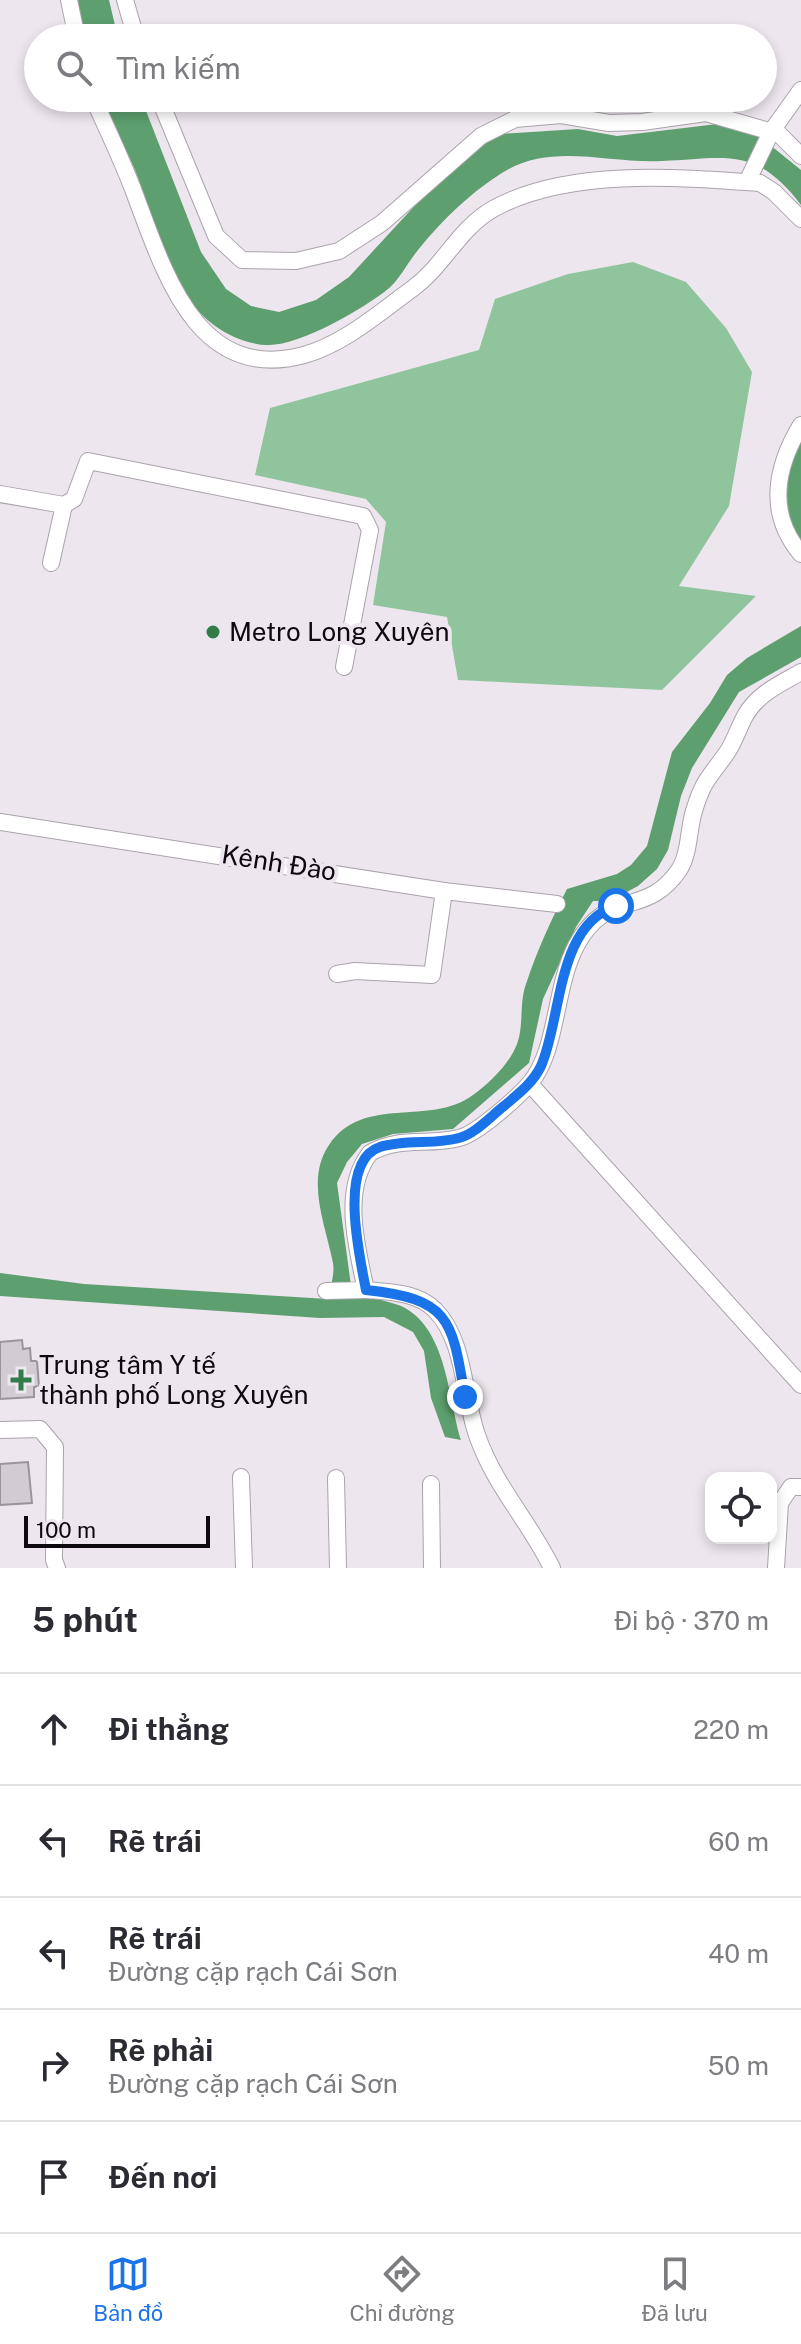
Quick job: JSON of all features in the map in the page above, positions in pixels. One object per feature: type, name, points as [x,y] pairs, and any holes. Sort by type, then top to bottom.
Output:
[{"type":"street","points":[[69,0],[74,24]]},
{"type":"street","points":[[125,0],[132,24]]},
{"type":"street","points":[[750,176],[770,135],[801,90]]},
{"type":"street","points":[[99,112],[162,267],[193,320],[229,352],[256,360],[306,354],[349,332],[426,279],[449,248],[478,218],[496,207],[570,182],[750,176],[774,192],[801,219]]},
{"type":"street","points":[[165,112],[216,236],[242,260],[296,261],[339,251],[382,223],[481,136],[515,119],[561,115],[609,123],[642,122],[706,113],[770,135],[779,134],[801,156]]},
{"type":"street","points":[[801,425],[776,493],[784,528],[801,554]]},
{"type":"street","points":[[0,494],[64,505],[74,499],[88,461],[363,516],[370,530],[344,667]]},
{"type":"street","points":[[51,563],[64,505]]},
{"type":"street","points":[[362,1290],[354,1207],[359,1174],[370,1153],[416,1140],[458,1138],[488,1119],[530,1084],[548,1048],[564,973],[587,927],[606,909],[658,893],[679,869],[703,781],[727,753],[753,704],[801,672]]},
{"type":"street","name":"Kênh Đào","points":[[0,822],[444,891],[557,904]]},
{"type":"street","points":[[337,974],[355,971],[432,975],[444,891]]},
{"type":"street","points":[[530,1084],[801,1385]]},
{"type":"street","points":[[326,1291],[362,1290],[423,1300],[449,1327],[455,1338],[465,1397],[490,1470],[552,1568]]},
{"type":"street","points":[[0,1430],[40,1429],[55,1447],[54,1560],[57,1568]]},
{"type":"street","points":[[241,1477],[244,1568]]},
{"type":"street","points":[[336,1478],[338,1568]]},
{"type":"street","points":[[431,1484],[432,1568]]},
{"type":"street","points":[[776,1568],[780,1503],[791,1487],[801,1487]]},
{"type":"shaded area","points":[[78,0],[109,0],[115,24],[81,24]]},
{"type":"shaded area","points":[[108,112],[146,112],[201,252],[226,289],[251,306],[279,312],[316,300],[349,277],[459,162],[499,134],[578,129],[617,136],[726,123],[759,136],[801,170],[801,205],[769,173],[739,160],[642,161],[563,156],[525,162],[494,178],[459,206],[427,239],[392,285],[377,297],[314,333],[282,343],[258,344],[226,333],[192,303],[166,255],[135,170]]},
{"type":"shaded area","points":[[633,262],[686,282],[726,328],[752,372],[729,506],[679,586],[756,596],[662,690],[458,680],[447,617],[373,605],[386,522],[366,499],[255,475],[270,408],[479,350],[495,299],[568,274]]},
{"type":"shaded area","points":[[801,439],[801,545],[795,540],[780,492]]},
{"type":"shaded area","points":[[801,626],[801,657],[739,692],[692,768],[681,796],[668,850],[657,869],[638,886],[610,901],[593,901],[576,927],[543,999],[529,1063],[453,1129],[393,1134],[362,1144],[347,1162],[337,1183],[352,1293],[401,1306],[416,1316],[428,1330],[443,1365],[461,1440],[445,1437],[431,1398],[424,1351],[413,1332],[384,1317],[320,1318],[0,1296],[0,1273],[84,1284],[328,1299],[333,1267],[318,1188],[322,1159],[329,1145],[343,1130],[360,1120],[456,1104],[473,1095],[498,1072],[517,1044],[526,984],[567,889],[617,874],[631,865],[647,846],[672,752],[710,703],[727,675],[747,658]]},
{"type":"building","points":[[22,1340],[23,1349],[30,1348],[31,1361],[37,1361],[39,1386],[34,1387],[34,1397],[0,1399],[0,1342]]},
{"type":"building","points":[[28,1462],[32,1503],[0,1505],[0,1464]]},
{"type":"place","name":"Metro Long Xuyên","points":[[213,632]]},
{"type":"place","name":"Trung tâm Y tế thành phố Long Xuyên","points":[[21,1380]]},
{"type":"route","points":[[465,1397],[455,1338],[432,1306],[400,1293],[366,1290],[356,1241],[354,1207],[359,1174],[365,1159],[378,1148],[416,1140],[458,1138],[467,1134],[530,1084],[551,1039],[558,994],[577,945],[598,915],[616,906]]}]
